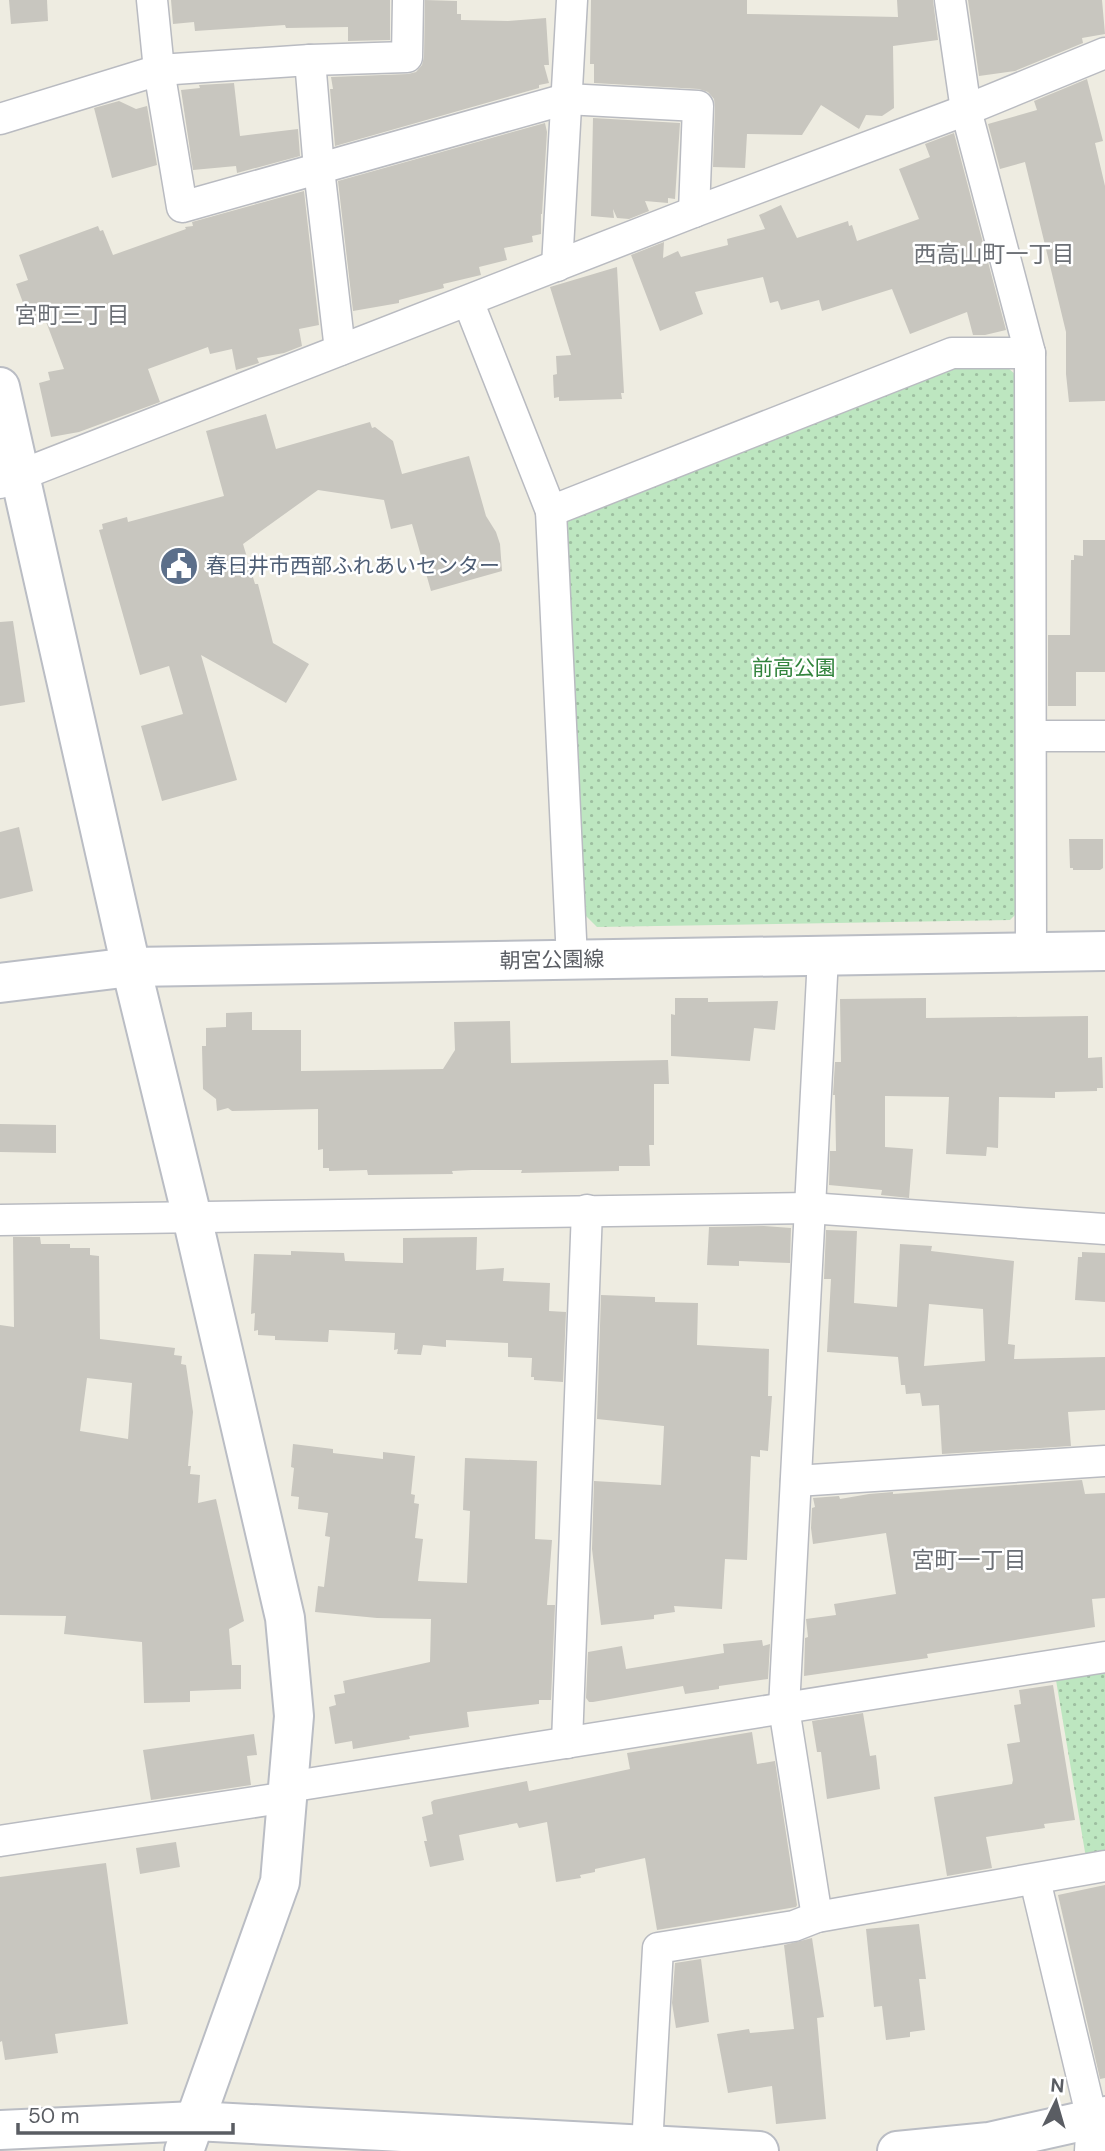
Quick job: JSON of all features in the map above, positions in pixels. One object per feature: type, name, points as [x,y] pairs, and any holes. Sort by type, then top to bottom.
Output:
[{"type":"street","points":[[152,0],[159,70],[182,206],[566,99],[698,106],[694,212]]},
{"type":"street","points":[[0,119],[159,70],[407,57],[408,0]]},
{"type":"street","points":[[557,266],[572,0]]},
{"type":"street","points":[[950,0],[966,110],[1030,354],[1031,952]]},
{"type":"street","points":[[10,479],[694,212],[966,110],[1105,53]]},
{"type":"street","points":[[310,60],[319,169],[340,349]]},
{"type":"street","points":[[468,302],[551,511],[572,960]]},
{"type":"street","points":[[551,511],[952,353],[1030,354]]},
{"type":"street","points":[[0,387],[10,479],[192,1217],[285,1618],[294,1716],[280,1882],[190,2136]]},
{"type":"street","points":[[1031,736],[1105,736]]},
{"type":"street","name":"朝宮公園線","points":[[0,983],[131,967],[1105,951]]},
{"type":"street","points":[[817,1917],[784,1708],[823,957]]},
{"type":"street","points":[[0,1220],[809,1208],[1105,1229]]},
{"type":"street","points":[[567,1743],[587,1210]]},
{"type":"street","points":[[796,1481],[1105,1461]]},
{"type":"street","points":[[0,1841],[567,1743],[1105,1657]]},
{"type":"street","points":[[647,2146],[658,1948],[794,1926],[817,1917],[1105,1866]]},
{"type":"street","points":[[897,2151],[1096,2129],[1035,1880]]},
{"type":"street","points":[[0,2130],[759,2151]]},
{"type":"green space","name":"前高公園","points":[[955,367],[1007,367],[1016,375],[1018,912],[1010,920],[597,927],[585,915],[563,527],[571,514]]},
{"type":"green space","points":[[1105,1672],[1105,1854],[1086,1858],[1056,1680]]},
{"type":"building","points":[[9,0],[47,0],[48,21],[11,24]]},
{"type":"building","points":[[171,0],[390,0],[390,40],[348,41],[348,27],[286,28],[285,25],[195,31],[194,22],[173,24]]},
{"type":"building","points":[[425,0],[457,1],[457,14],[461,14],[461,20],[508,21],[546,18],[549,65],[544,65],[549,83],[335,146],[331,77],[416,72],[424,57]]},
{"type":"building","points":[[591,0],[747,0],[747,14],[898,17],[897,0],[933,0],[938,40],[893,46],[894,108],[882,116],[866,115],[859,129],[821,105],[802,135],[747,134],[745,168],[713,167],[715,107],[714,99],[708,92],[699,89],[594,83],[594,64],[590,64]]},
{"type":"building","points":[[968,0],[1102,0],[1105,34],[1082,38],[1083,43],[1015,71],[979,76]]},
{"type":"building","points":[[1087,79],[1103,141],[1095,143],[1105,186],[1105,401],[1069,402],[1066,332],[1025,162],[1000,169],[988,124],[1037,110],[1034,101]]},
{"type":"building","points":[[234,83],[240,136],[298,129],[300,156],[237,173],[236,166],[193,170],[181,90],[200,88],[199,85]]},
{"type":"building","points":[[119,101],[136,109],[147,106],[157,165],[112,178],[94,108]]},
{"type":"building","points":[[593,118],[680,123],[675,199],[668,198],[668,203],[645,201],[649,211],[629,219],[617,218],[613,209],[614,218],[591,216]]},
{"type":"building","points":[[545,123],[547,132],[541,234],[532,236],[533,242],[504,248],[507,260],[479,267],[481,275],[443,284],[444,288],[399,300],[399,303],[353,311],[338,181]]},
{"type":"building","points":[[954,133],[1006,330],[973,335],[967,312],[910,334],[892,289],[822,311],[819,300],[781,310],[778,301],[770,303],[763,277],[695,292],[703,314],[660,331],[631,255],[664,242],[663,258],[678,251],[681,257],[728,245],[727,239],[765,229],[759,215],[781,205],[797,238],[848,221],[857,241],[919,219],[899,169],[930,157],[925,144]]},
{"type":"building","points":[[304,191],[319,325],[299,329],[302,346],[284,353],[257,358],[259,363],[236,370],[232,349],[210,354],[208,347],[148,369],[160,402],[79,432],[51,437],[39,383],[50,380],[48,372],[64,369],[45,319],[31,324],[16,284],[28,280],[19,255],[98,226],[100,231],[103,230],[113,255],[186,229],[185,227],[193,226],[192,222]]},
{"type":"building","points":[[617,267],[624,393],[621,393],[622,399],[559,401],[559,397],[554,398],[556,356],[571,355],[550,287]]},
{"type":"building","name":"春日井市西部ふれあいセンター","points":[[266,414],[276,449],[370,422],[372,428],[375,427],[393,441],[402,474],[469,456],[486,516],[500,544],[502,571],[431,591],[412,524],[391,529],[384,500],[318,490],[243,544],[255,584],[258,584],[273,643],[309,664],[286,703],[201,655],[237,780],[162,801],[141,726],[183,714],[169,666],[140,675],[99,530],[103,529],[102,524],[127,517],[128,522],[224,496],[206,431]]},
{"type":"building","points":[[1083,540],[1105,540],[1105,672],[1076,672],[1076,706],[1048,706],[1048,635],[1070,635],[1071,560],[1074,560],[1074,555],[1083,556]]},
{"type":"building","points":[[13,621],[25,702],[0,706],[0,622]]},
{"type":"building","points":[[19,827],[33,891],[0,899],[0,832]]},
{"type":"building","points":[[1069,839],[1103,839],[1103,868],[1070,868]]},
{"type":"building","points":[[675,998],[708,998],[708,1002],[778,1001],[775,1030],[754,1028],[750,1061],[671,1056],[671,1014],[675,1015]]},
{"type":"building","points":[[926,998],[926,1018],[1088,1016],[1088,1058],[1102,1057],[1103,1088],[1097,1088],[1097,1091],[1055,1092],[1055,1098],[999,1097],[998,1148],[987,1147],[986,1156],[946,1154],[949,1097],[885,1096],[885,1147],[913,1149],[909,1198],[881,1195],[882,1190],[829,1185],[830,1151],[836,1151],[833,1095],[835,1062],[841,1062],[840,999]]},
{"type":"building","points":[[252,1012],[252,1030],[301,1030],[301,1071],[443,1069],[455,1050],[454,1022],[510,1021],[511,1063],[668,1060],[669,1084],[654,1084],[654,1145],[649,1145],[650,1166],[619,1166],[619,1171],[521,1173],[522,1170],[472,1170],[452,1171],[453,1174],[368,1175],[367,1170],[329,1171],[329,1168],[323,1168],[323,1149],[318,1150],[318,1109],[232,1111],[228,1108],[217,1111],[216,1099],[203,1089],[202,1046],[206,1046],[206,1028],[226,1027],[226,1013]]},
{"type":"building","points":[[0,1124],[56,1125],[56,1153],[0,1152]]},
{"type":"building","points":[[709,1227],[791,1228],[790,1263],[739,1261],[739,1266],[707,1265]]},
{"type":"building","points":[[826,1230],[857,1231],[854,1303],[897,1307],[900,1244],[932,1246],[931,1251],[1014,1261],[1008,1344],[1015,1345],[1014,1359],[1105,1357],[1105,1410],[1068,1412],[1071,1446],[942,1454],[939,1405],[922,1406],[920,1393],[906,1394],[905,1385],[901,1385],[898,1357],[827,1352],[831,1279],[824,1279]],"holes":[[[929,1304],[983,1309],[985,1361],[924,1366]]]},
{"type":"building","points":[[13,1237],[40,1237],[41,1244],[70,1244],[70,1248],[90,1248],[90,1255],[99,1256],[100,1339],[175,1348],[174,1355],[182,1356],[181,1364],[186,1365],[193,1412],[188,1466],[191,1466],[190,1474],[200,1475],[198,1503],[216,1499],[244,1621],[229,1629],[232,1665],[241,1665],[241,1689],[190,1691],[190,1702],[144,1703],[142,1642],[64,1634],[66,1616],[0,1615],[0,1325],[14,1327]],"holes":[[[87,1378],[132,1383],[128,1439],[80,1431]]]},
{"type":"building","points":[[477,1237],[476,1270],[504,1268],[503,1281],[550,1283],[549,1311],[566,1312],[563,1382],[534,1380],[534,1377],[531,1377],[532,1358],[508,1357],[508,1343],[446,1340],[446,1347],[423,1345],[421,1355],[397,1354],[398,1349],[394,1350],[395,1333],[329,1330],[328,1342],[275,1340],[275,1336],[258,1335],[258,1330],[254,1331],[255,1313],[251,1314],[254,1254],[291,1255],[291,1251],[344,1253],[345,1261],[403,1263],[403,1238]]},
{"type":"building","points":[[1082,1252],[1105,1253],[1105,1302],[1075,1300],[1078,1257],[1082,1257]]},
{"type":"building","points":[[601,1295],[655,1297],[655,1302],[698,1303],[697,1345],[769,1349],[768,1396],[772,1396],[768,1451],[760,1450],[760,1457],[751,1456],[747,1560],[725,1559],[722,1609],[674,1606],[675,1612],[654,1615],[654,1619],[601,1625],[592,1549],[594,1481],[661,1485],[664,1426],[597,1419]]},
{"type":"building","points":[[293,1444],[333,1449],[333,1453],[383,1459],[383,1452],[415,1456],[411,1494],[415,1495],[414,1503],[419,1504],[415,1538],[423,1539],[418,1581],[467,1583],[470,1511],[463,1510],[465,1458],[537,1461],[535,1539],[552,1540],[547,1605],[555,1605],[551,1700],[539,1700],[539,1704],[467,1712],[469,1727],[409,1736],[410,1739],[353,1749],[352,1741],[335,1744],[329,1707],[336,1705],[334,1695],[345,1693],[343,1681],[430,1662],[431,1619],[377,1618],[315,1612],[318,1586],[324,1587],[330,1537],[325,1536],[328,1513],[298,1509],[299,1497],[291,1496]]},
{"type":"building","points":[[1082,1480],[1085,1494],[1105,1493],[1105,1598],[1092,1599],[1095,1627],[927,1654],[928,1658],[804,1676],[805,1638],[808,1637],[806,1619],[836,1615],[834,1604],[896,1594],[886,1533],[813,1544],[813,1498],[839,1496],[840,1499],[893,1492]]},
{"type":"building","points":[[762,1640],[763,1646],[770,1644],[768,1679],[685,1694],[683,1686],[593,1702],[586,1698],[588,1652],[622,1646],[626,1669],[724,1653],[723,1644]]},
{"type":"building","points":[[1053,1685],[1075,1820],[1044,1824],[1045,1828],[986,1837],[992,1868],[947,1876],[934,1797],[1012,1784],[1007,1744],[1020,1742],[1014,1705],[1021,1704],[1019,1690]]},
{"type":"building","points":[[863,1713],[870,1756],[876,1755],[880,1789],[827,1799],[821,1752],[817,1752],[812,1721]]},
{"type":"building","points":[[752,1732],[757,1764],[775,1761],[796,1907],[657,1930],[645,1858],[595,1869],[595,1872],[580,1875],[581,1878],[556,1882],[547,1822],[519,1828],[517,1823],[459,1835],[464,1860],[430,1867],[422,1817],[433,1814],[431,1802],[434,1800],[527,1781],[529,1791],[630,1769],[627,1753]]},
{"type":"building","points":[[254,1734],[257,1755],[247,1756],[251,1785],[151,1800],[143,1750]]},
{"type":"building","points":[[176,1842],[180,1867],[140,1874],[136,1848]]},
{"type":"building","points":[[106,1863],[128,2024],[55,2034],[58,2053],[5,2060],[2,2041],[0,2042],[0,1877]]},
{"type":"building","points":[[1105,1885],[1105,2078],[1100,2079],[1058,1895]]},
{"type":"building","points":[[919,1924],[926,1979],[919,1979],[925,2030],[910,2032],[910,2037],[886,2040],[882,2006],[874,2007],[866,1929]]},
{"type":"building","points":[[812,1938],[824,2017],[817,2018],[826,2119],[776,2124],[772,2086],[728,2093],[717,2034],[749,2029],[750,2033],[794,2029],[784,1945]]},
{"type":"building","points":[[701,1959],[709,2022],[676,2028],[672,2003],[675,1963]]},
{"type":"place","name":"春日井市西部ふれあいセンター","points":[[179,566]]},
{"type":"district","name":"西高山町一丁目","points":[[994,254]]},
{"type":"district","name":"宮町三丁目","points":[[72,315]]},
{"type":"district","name":"宮町一丁目","points":[[969,1560]]}]
